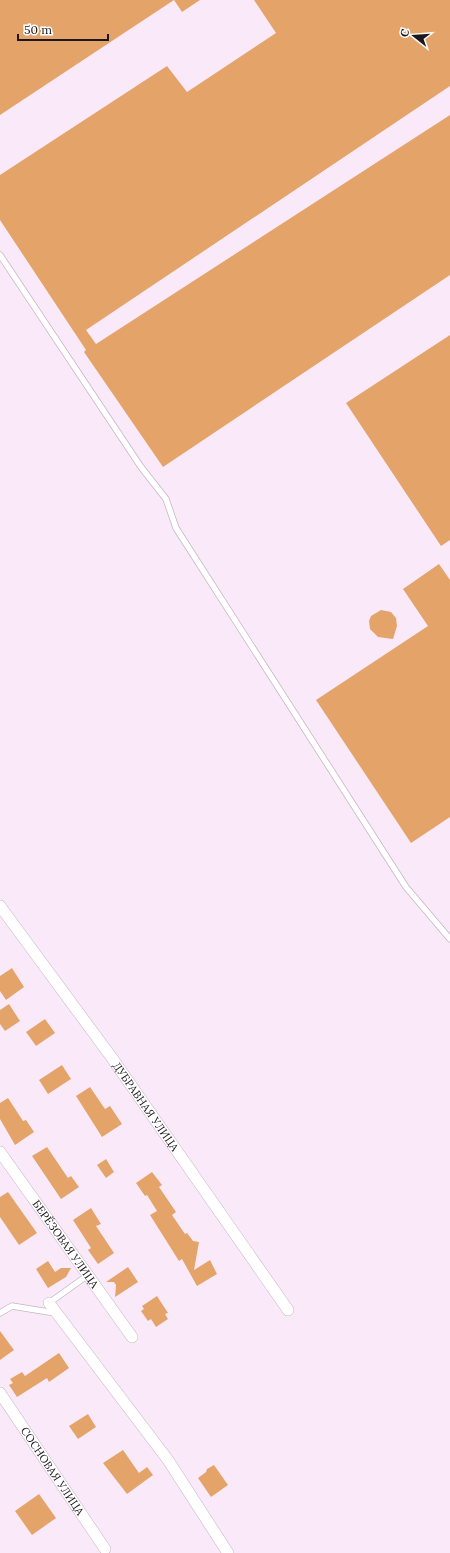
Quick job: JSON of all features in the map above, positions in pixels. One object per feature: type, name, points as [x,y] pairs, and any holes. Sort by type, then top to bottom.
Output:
[{"type":"street","name":"ДУБРАВНАЯ УЛИЦА","points":[[0,906],[112,1058],[288,1310]]},
{"type":"street","name":"БЕРЁЗОВАЯ УЛИЦА","points":[[0,1152],[132,1337]]},
{"type":"street","points":[[49,1303],[168,1460],[228,1553]]},
{"type":"street","name":"СОСНОВАЯ УЛИЦА","points":[[0,1393],[105,1549]]},
{"type":"lane","points":[[0,255],[141,467],[166,499],[176,528],[406,887],[450,939]]},
{"type":"lane","points":[[49,1303],[88,1275]]},
{"type":"lane","points":[[0,1313],[12,1306],[56,1313]]},
{"type":"building","points":[[0,0],[174,0],[0,115]]},
{"type":"building","points":[[174,0],[200,0],[182,12]]},
{"type":"building","points":[[254,0],[450,0],[450,86],[86,330],[96,344],[450,115],[450,275],[163,467],[84,352],[86,350],[0,220],[0,175],[167,66],[187,92],[276,33]]},
{"type":"building","points":[[450,335],[450,540],[441,546],[346,403]]},
{"type":"building","points":[[439,564],[450,580],[450,817],[411,843],[316,700],[428,626],[403,589]]},
{"type":"building","points":[[381,610],[391,612],[396,618],[397,626],[393,639],[378,637],[370,629],[369,621],[371,616]]},
{"type":"building","points":[[12,968],[24,987],[6,1000],[0,991],[0,976]]},
{"type":"building","points":[[9,1004],[20,1021],[5,1031],[0,1024],[0,1010]]},
{"type":"building","points":[[45,1019],[55,1033],[36,1046],[26,1032]]},
{"type":"building","points":[[62,1065],[71,1079],[48,1094],[39,1080]]},
{"type":"building","points":[[90,1087],[105,1109],[110,1106],[122,1124],[102,1137],[76,1096]]},
{"type":"building","points":[[8,1098],[23,1121],[26,1120],[34,1132],[15,1145],[0,1119],[0,1103]]},
{"type":"building","points":[[47,1147],[68,1178],[71,1176],[79,1187],[61,1199],[32,1156]]},
{"type":"building","points":[[106,1159],[114,1172],[106,1178],[97,1165]]},
{"type":"building","points":[[152,1172],[162,1185],[159,1187],[176,1212],[172,1215],[185,1234],[187,1233],[193,1241],[199,1242],[194,1270],[210,1260],[217,1274],[197,1286],[182,1259],[179,1261],[150,1215],[157,1211],[147,1195],[145,1196],[136,1183]]},
{"type":"building","points":[[8,1192],[37,1233],[19,1245],[0,1217],[0,1197]]},
{"type":"building","points":[[91,1208],[101,1224],[96,1226],[114,1253],[98,1264],[88,1250],[91,1248],[73,1220]]},
{"type":"building","points":[[48,1261],[55,1272],[61,1268],[71,1268],[66,1277],[48,1288],[36,1269]]},
{"type":"building","points":[[128,1267],[138,1282],[115,1297],[116,1285],[114,1282],[106,1282]]},
{"type":"building","points":[[157,1296],[168,1313],[165,1314],[168,1319],[156,1327],[151,1319],[148,1321],[141,1311],[144,1309],[142,1306]]},
{"type":"building","points":[[0,1331],[14,1350],[0,1360]]},
{"type":"building","points":[[59,1353],[69,1368],[49,1382],[47,1378],[17,1397],[9,1385],[13,1383],[10,1379],[22,1372],[25,1376]]},
{"type":"building","points":[[88,1414],[96,1427],[78,1439],[69,1426]]},
{"type":"building","points":[[123,1450],[139,1473],[147,1467],[153,1475],[127,1494],[103,1463]]},
{"type":"building","points":[[214,1465],[228,1485],[211,1497],[198,1478],[206,1472],[207,1469]]},
{"type":"building","points":[[39,1494],[56,1518],[32,1535],[15,1511]]}]
